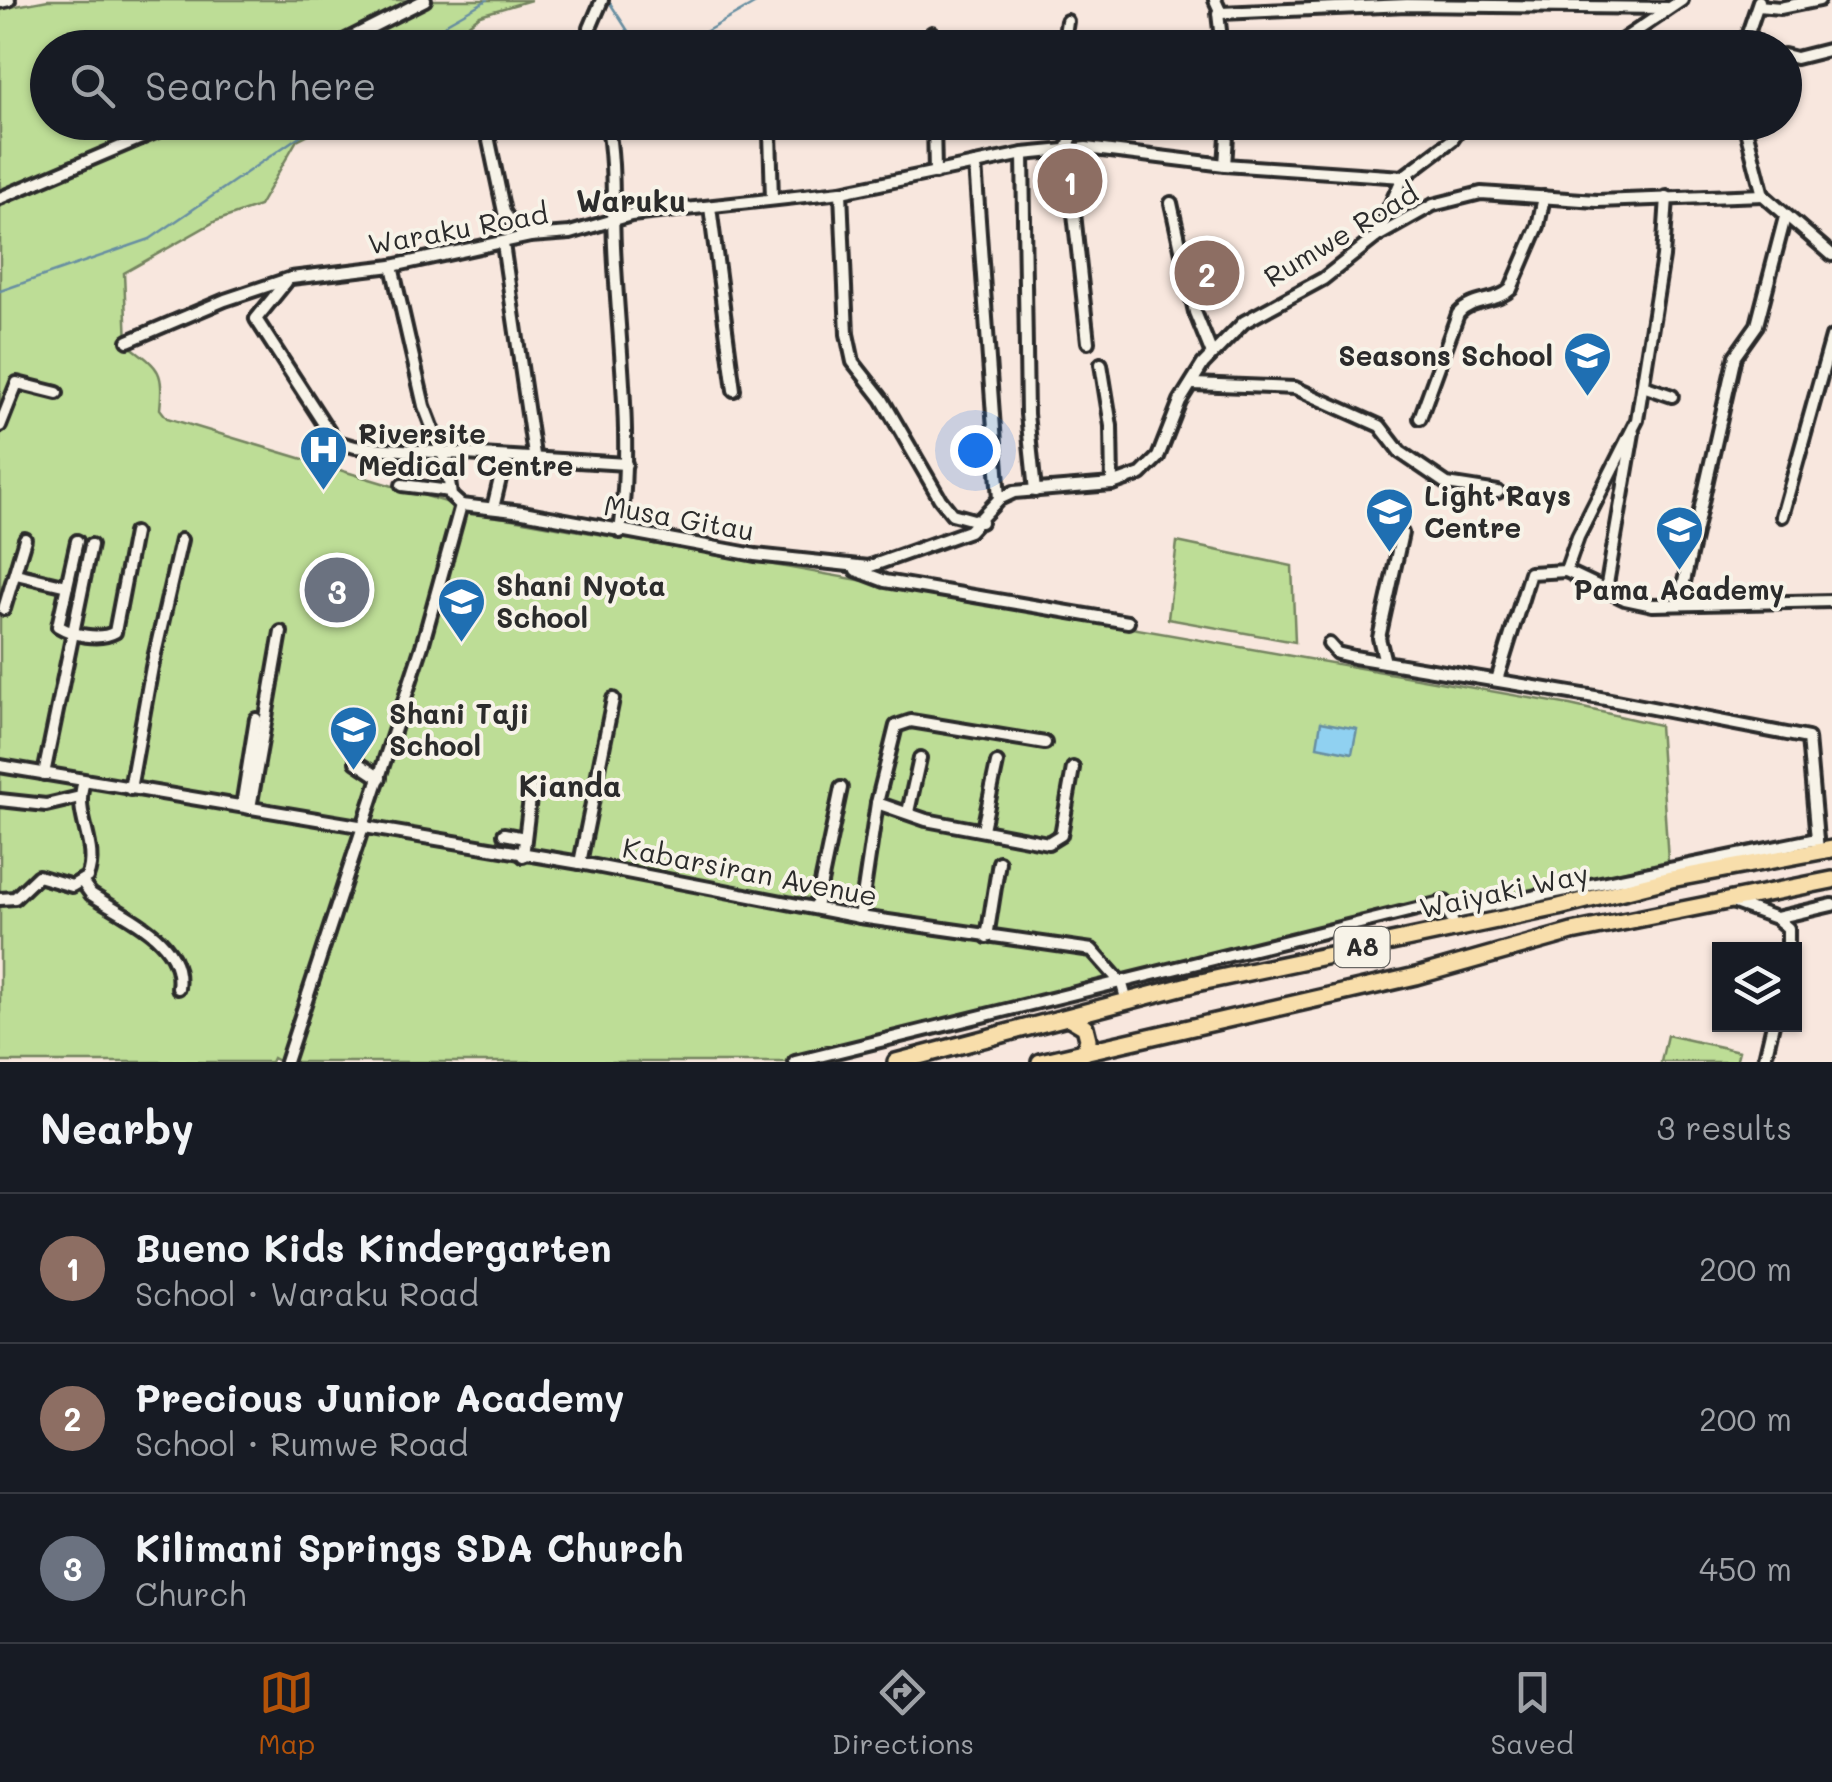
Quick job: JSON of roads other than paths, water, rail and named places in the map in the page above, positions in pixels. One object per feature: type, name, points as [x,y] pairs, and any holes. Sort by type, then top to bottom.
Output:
[{"type":"highway","name":"Waiyaki Way","points":[[896,1062],[938,1058],[1127,1002],[1452,920],[1822,846]]},
{"type":"highway","name":"Waiyaki Way","points":[[1040,1062],[1084,1053],[1107,1055],[1572,932],[1832,880]]},
{"type":"highway","points":[[1070,1018],[1085,1028],[1088,1040],[1084,1053]]},
{"type":"street","points":[[0,2],[9,0]]},
{"type":"street","points":[[366,30],[425,0]]},
{"type":"street","points":[[590,30],[602,0]]},
{"type":"street","points":[[1215,0],[1220,30]]},
{"type":"street","points":[[1636,30],[1682,0]]},
{"type":"street","points":[[1749,30],[1759,3],[1780,8],[1819,0]]},
{"type":"street","points":[[1218,12],[1623,3],[1667,8]]},
{"type":"street","points":[[1066,30],[1067,21]]},
{"type":"street","points":[[1802,56],[1832,49]]},
{"type":"street","points":[[0,198],[137,140]]},
{"type":"street","points":[[488,140],[504,212],[512,224],[526,226],[530,236]]},
{"type":"street","points":[[610,140],[626,464],[620,532]]},
{"type":"street","points":[[770,140],[772,199]]},
{"type":"street","points":[[934,140],[935,173]]},
{"type":"street","points":[[1071,140],[1067,149],[1088,342]]},
{"type":"street","points":[[1226,165],[1227,140]]},
{"type":"street","points":[[1376,237],[1404,178],[1452,140]]},
{"type":"street","points":[[1749,140],[1763,195],[1832,255]]},
{"type":"street","name":"Waraku Road","points":[[128,340],[290,278],[392,266],[615,221],[841,192],[1023,154],[1067,149],[1150,154],[1226,165],[1404,178]]},
{"type":"street","points":[[1023,154],[1027,414],[1035,491]]},
{"type":"street","points":[[975,164],[998,499],[1035,491],[1112,484],[1142,474],[1158,457],[1180,401],[1193,384],[1295,388],[1380,426],[1400,452],[1447,484],[1498,492]]},
{"type":"street","points":[[841,192],[847,334],[853,362],[882,398],[940,500],[952,514],[981,522]]},
{"type":"street","name":"Rumwe Road","points":[[1193,384],[1203,364],[1244,322],[1323,280],[1376,237],[1452,198],[1481,194],[1597,201],[1763,195]]},
{"type":"street","points":[[1420,418],[1458,314],[1470,304],[1504,296],[1512,289],[1538,226],[1544,197]]},
{"type":"street","points":[[1606,590],[1664,257],[1667,197]]},
{"type":"street","points":[[1171,203],[1195,312],[1212,354]]},
{"type":"street","points":[[710,207],[734,390]]},
{"type":"street","points":[[1679,604],[1734,356],[1757,325],[1785,217]]},
{"type":"street","points":[[503,244],[534,455]]},
{"type":"street","points":[[286,1062],[364,830],[461,505],[450,491],[441,450],[424,406],[392,266]]},
{"type":"street","points":[[290,278],[256,318],[335,442],[505,458],[534,455],[626,464]]},
{"type":"street","points":[[1782,516],[1832,336]]},
{"type":"street","points":[[1101,364],[1110,426],[1112,484]]},
{"type":"street","points":[[0,426],[17,384],[57,392]]},
{"type":"street","points":[[1643,386],[1672,396]]},
{"type":"street","points":[[1566,572],[1578,537],[1634,428]]},
{"type":"street","points":[[493,508],[505,458]]},
{"type":"street","points":[[402,484],[450,491]]},
{"type":"street","name":"Musa Gitau","points":[[461,505],[845,566],[889,562],[949,541],[981,522],[998,499]]},
{"type":"street","points":[[77,542],[58,624],[71,632],[102,636],[115,632],[134,533]]},
{"type":"street","points":[[1385,662],[1379,638],[1402,533]]},
{"type":"street","points":[[4,609],[26,540]]},
{"type":"street","points":[[130,789],[152,666],[181,540]]},
{"type":"street","points":[[44,774],[91,544]]},
{"type":"street","points":[[845,566],[885,581],[1128,622]]},
{"type":"street","points":[[1497,680],[1530,573],[1566,572],[1626,600],[1679,604],[1832,601]]},
{"type":"street","points":[[16,574],[67,586]]},
{"type":"street","points":[[246,807],[281,632]]},
{"type":"street","points":[[1329,644],[1337,653],[1808,738],[1822,846]]},
{"type":"street","points":[[580,863],[613,699]]},
{"type":"street","points":[[350,716],[356,734],[356,762],[380,778]]},
{"type":"street","points":[[246,807],[256,719]]},
{"type":"street","points":[[860,917],[891,735],[904,722],[1045,743]]},
{"type":"street","points":[[908,812],[920,758]]},
{"type":"street","points":[[983,829],[997,763]]},
{"type":"street","name":"Kabarsiran Avenue","points":[[0,766],[364,830],[580,863],[860,917],[1092,950],[1122,984]]},
{"type":"street","points":[[877,803],[1048,843],[1057,840],[1073,768]]},
{"type":"street","points":[[82,883],[93,856],[80,797],[84,782]]},
{"type":"street","points":[[816,906],[841,788]]},
{"type":"street","points":[[523,856],[532,790]]},
{"type":"street","points":[[0,800],[46,806],[80,797]]},
{"type":"street","points":[[504,834],[525,838]]},
{"type":"street","points":[[987,937],[999,862]]},
{"type":"street","points":[[0,899],[15,898],[38,876],[61,884],[82,883]]},
{"type":"street","points":[[82,883],[164,945],[178,965],[178,988]]},
{"type":"street","points":[[795,1062],[1445,902],[1452,920]]},
{"type":"street","points":[[1731,902],[1776,918],[1788,928],[1788,942]]},
{"type":"street","points":[[1776,918],[1832,904]]},
{"type":"street","points":[[1122,984],[1127,1002]]},
{"type":"street","points":[[1764,1062],[1771,1032]]},
{"type":"water","points":[[1321,722],[1357,729],[1352,753],[1317,746]]},
{"type":"waterway","points":[[440,30],[487,0]]},
{"type":"waterway","points":[[608,0],[627,30]]},
{"type":"waterway","points":[[708,30],[761,0]]},
{"type":"waterway","points":[[0,291],[150,239],[294,140]]},
{"type":"place","name":"Bueno Kids Kindergarten","points":[[1070,181]]},
{"type":"place","name":"Precious Junior Academy","points":[[1207,273]]},
{"type":"place","name":"Seasons School","points":[[1588,398]]},
{"type":"place","name":"Riversite Medical Centre","points":[[323,492]]},
{"type":"place","name":"Light Rays Centre","points":[[1389,554]]},
{"type":"place","name":"Pama Academy","points":[[1679,572]]},
{"type":"place","name":"Kilimani Springs SDA Church","points":[[337,590]]},
{"type":"place","name":"Shani Nyota School","points":[[461,644]]},
{"type":"place","name":"Shani Taji School","points":[[354,772]]},
{"type":"district","name":"Waruku","points":[[631,202]]},
{"type":"district","name":"Kianda","points":[[570,787]]}]
